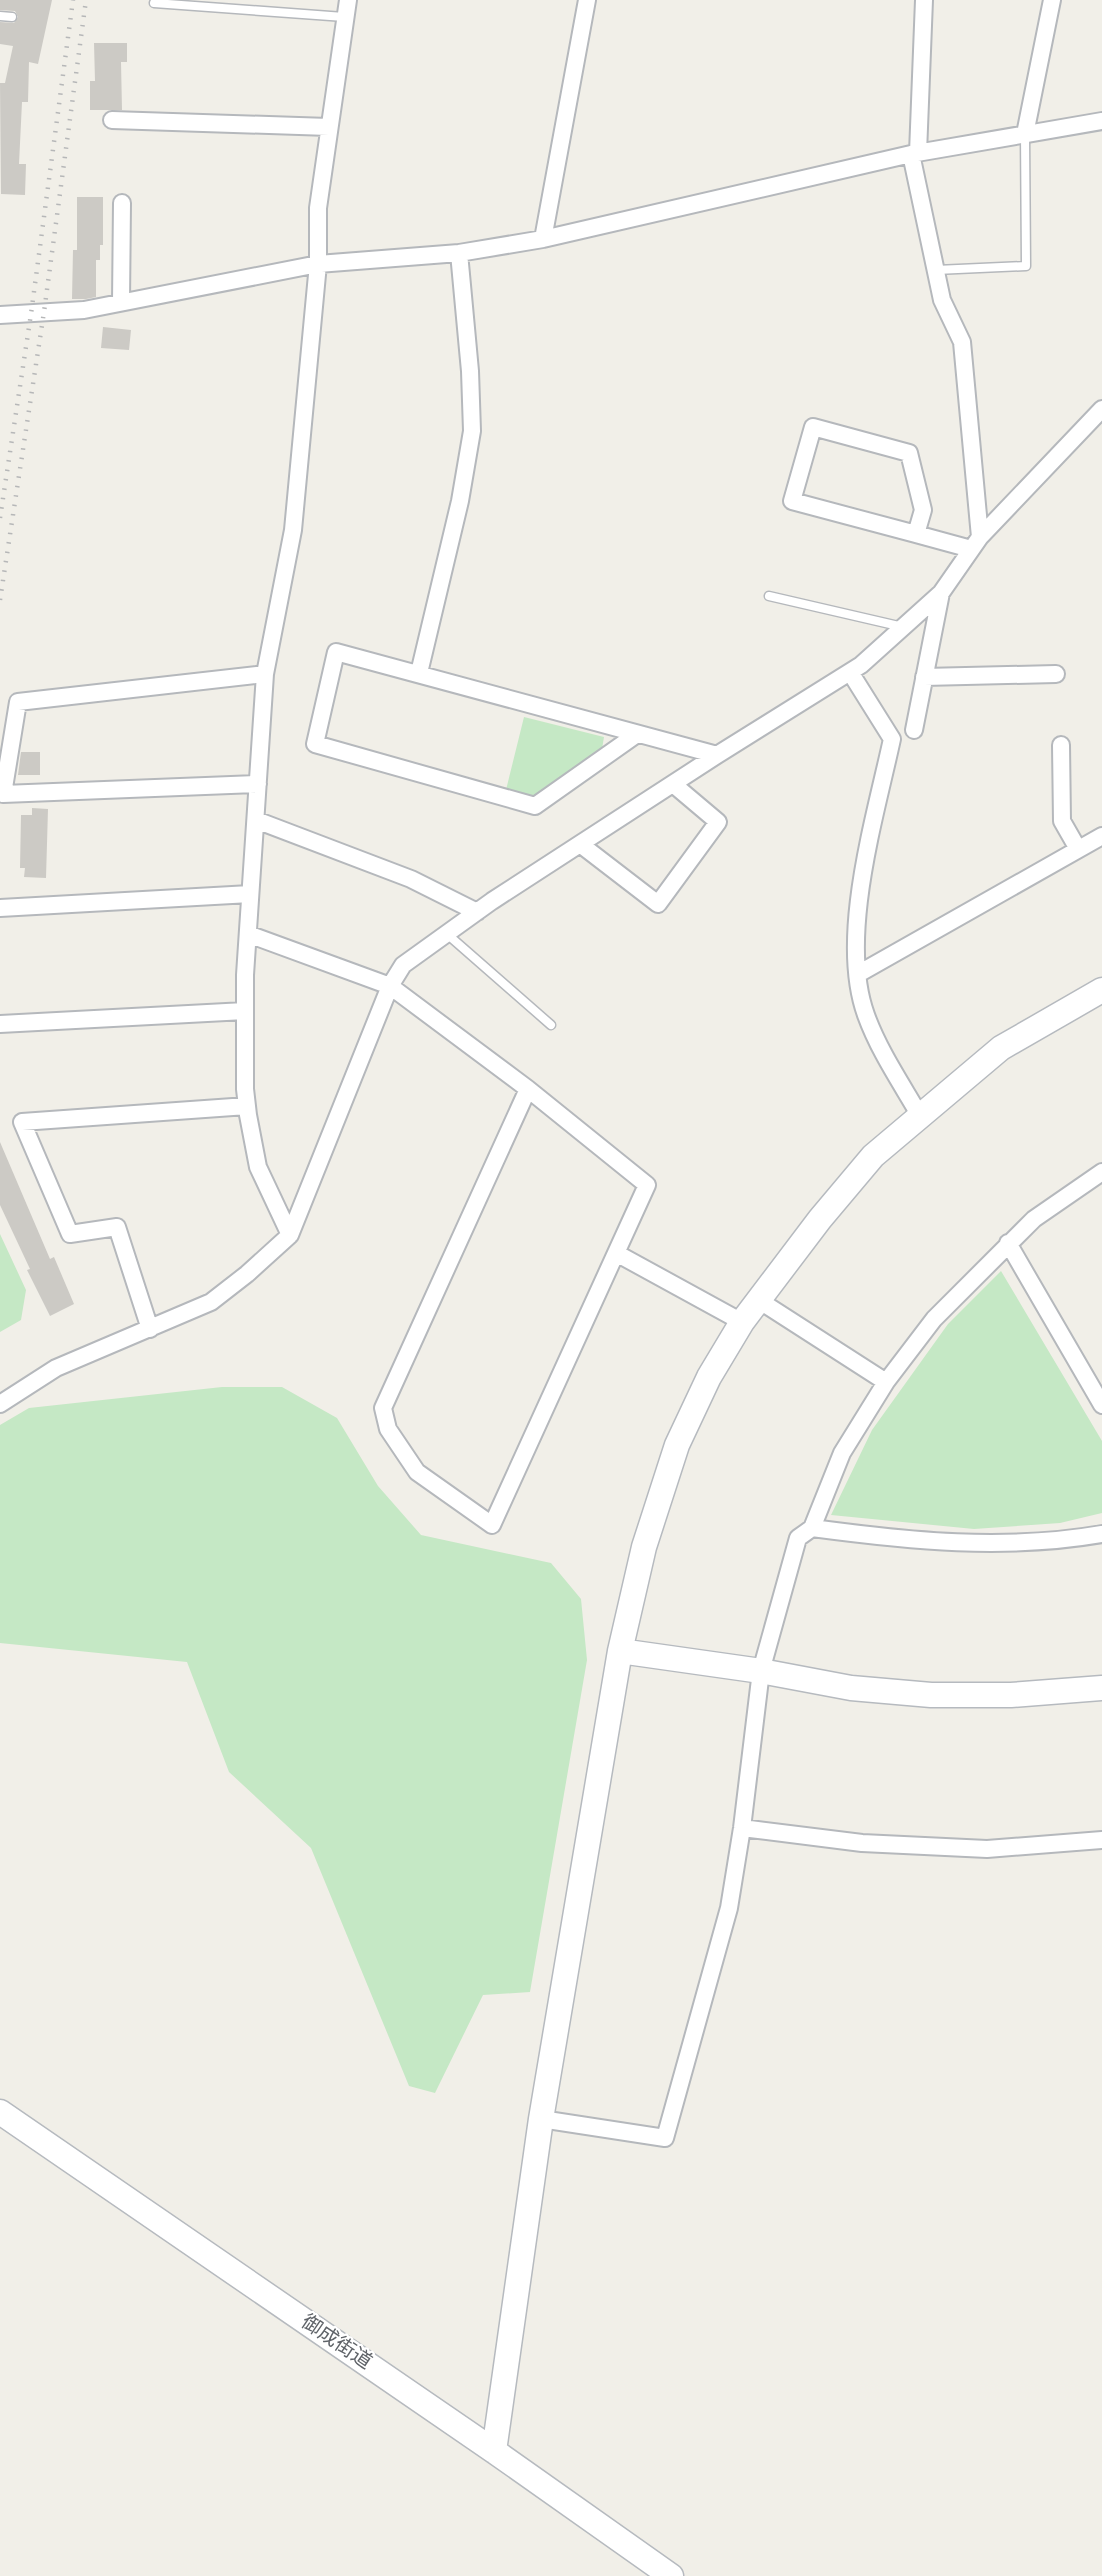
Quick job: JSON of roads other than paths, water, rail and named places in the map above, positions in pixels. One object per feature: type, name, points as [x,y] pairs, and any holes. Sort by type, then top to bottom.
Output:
[{"type":"street","points":[[543,239],[587,0]]},
{"type":"street","points":[[924,0],[914,154],[942,300],[962,342],[976,543]]},
{"type":"street","points":[[1025,134],[1052,0]]},
{"type":"street","points":[[290,1235],[258,1167],[247,1106],[245,1011],[248,934],[265,674],[293,530],[318,264],[318,208],[346,8]]},
{"type":"street","points":[[112,120],[329,127]]},
{"type":"street","points":[[0,315],[84,310],[318,264],[459,253],[543,239],[914,154],[1102,121]]},
{"type":"street","points":[[121,302],[122,203]]},
{"type":"street","points":[[419,673],[460,501],[472,431],[470,371],[459,253]]},
{"type":"street","points":[[0,1404],[56,1368],[211,1302],[247,1274],[290,1235],[390,986],[403,965],[477,912],[717,754],[861,665],[941,593],[976,543],[1102,410]]},
{"type":"street","points":[[916,534],[923,510],[909,453],[813,427],[792,501],[916,534],[976,543]]},
{"type":"street","points":[[914,730],[941,593]]},
{"type":"street","points":[[637,734],[535,806],[315,744],[336,652],[717,754]]},
{"type":"street","points":[[850,672],[892,739],[859,896],[856,926],[858,974],[866,1013],[888,1062],[920,1116]]},
{"type":"street","points":[[258,784],[3,794],[18,702],[265,674]]},
{"type":"street","points":[[924,677],[1056,674]]},
{"type":"street","points":[[1061,746],[1062,821],[1078,849]]},
{"type":"street","points":[[580,844],[658,904],[718,822],[673,784]]},
{"type":"street","points":[[256,820],[411,879],[477,912]]},
{"type":"street","points":[[858,974],[1102,836]]},
{"type":"street","points":[[0,908],[250,894]]},
{"type":"street","points":[[248,934],[390,986],[528,1089],[647,1185],[492,1525],[417,1472],[388,1429],[383,1408],[528,1089]]},
{"type":"street","points":[[494,2451],[541,2119],[620,1652],[644,1547],[677,1444],[709,1377],[742,1322],[820,1219],[873,1156],[1001,1048],[1102,990]]},
{"type":"street","points":[[0,1024],[245,1011]]},
{"type":"street","points":[[150,1329],[117,1227],[70,1234],[21,1122],[247,1106]]},
{"type":"street","points":[[541,2119],[665,2138],[729,1908],[742,1828],[761,1671],[798,1538],[812,1528],[842,1453],[886,1382],[934,1319],[1034,1219],[1102,1172]]},
{"type":"street","points":[[1008,1243],[1102,1405]]},
{"type":"street","points":[[616,1253],[742,1322]]},
{"type":"street","points":[[760,1301],[886,1382]]},
{"type":"street","points":[[812,1528],[901,1540],[961,1544],[1046,1541],[1102,1533]]},
{"type":"street","points":[[620,1652],[761,1671],[851,1688],[931,1695],[1011,1695],[1102,1688]]},
{"type":"street","points":[[742,1828],[862,1843],[987,1849],[1102,1840]]},
{"type":"street","name":"御成街道","points":[[0,2112],[494,2451],[671,2576]]},
{"type":"lane","points":[[154,3],[346,8]]},
{"type":"lane","points":[[0,16],[12,17]]},
{"type":"lane","points":[[936,270],[1026,266],[1025,134]]},
{"type":"lane","points":[[769,596],[904,627]]},
{"type":"lane","points":[[447,934],[551,1025]]},
{"type":"railway","points":[[0,518],[31,314],[73,0]]},
{"type":"railway","points":[[0,600],[44,312],[86,0]]}]
